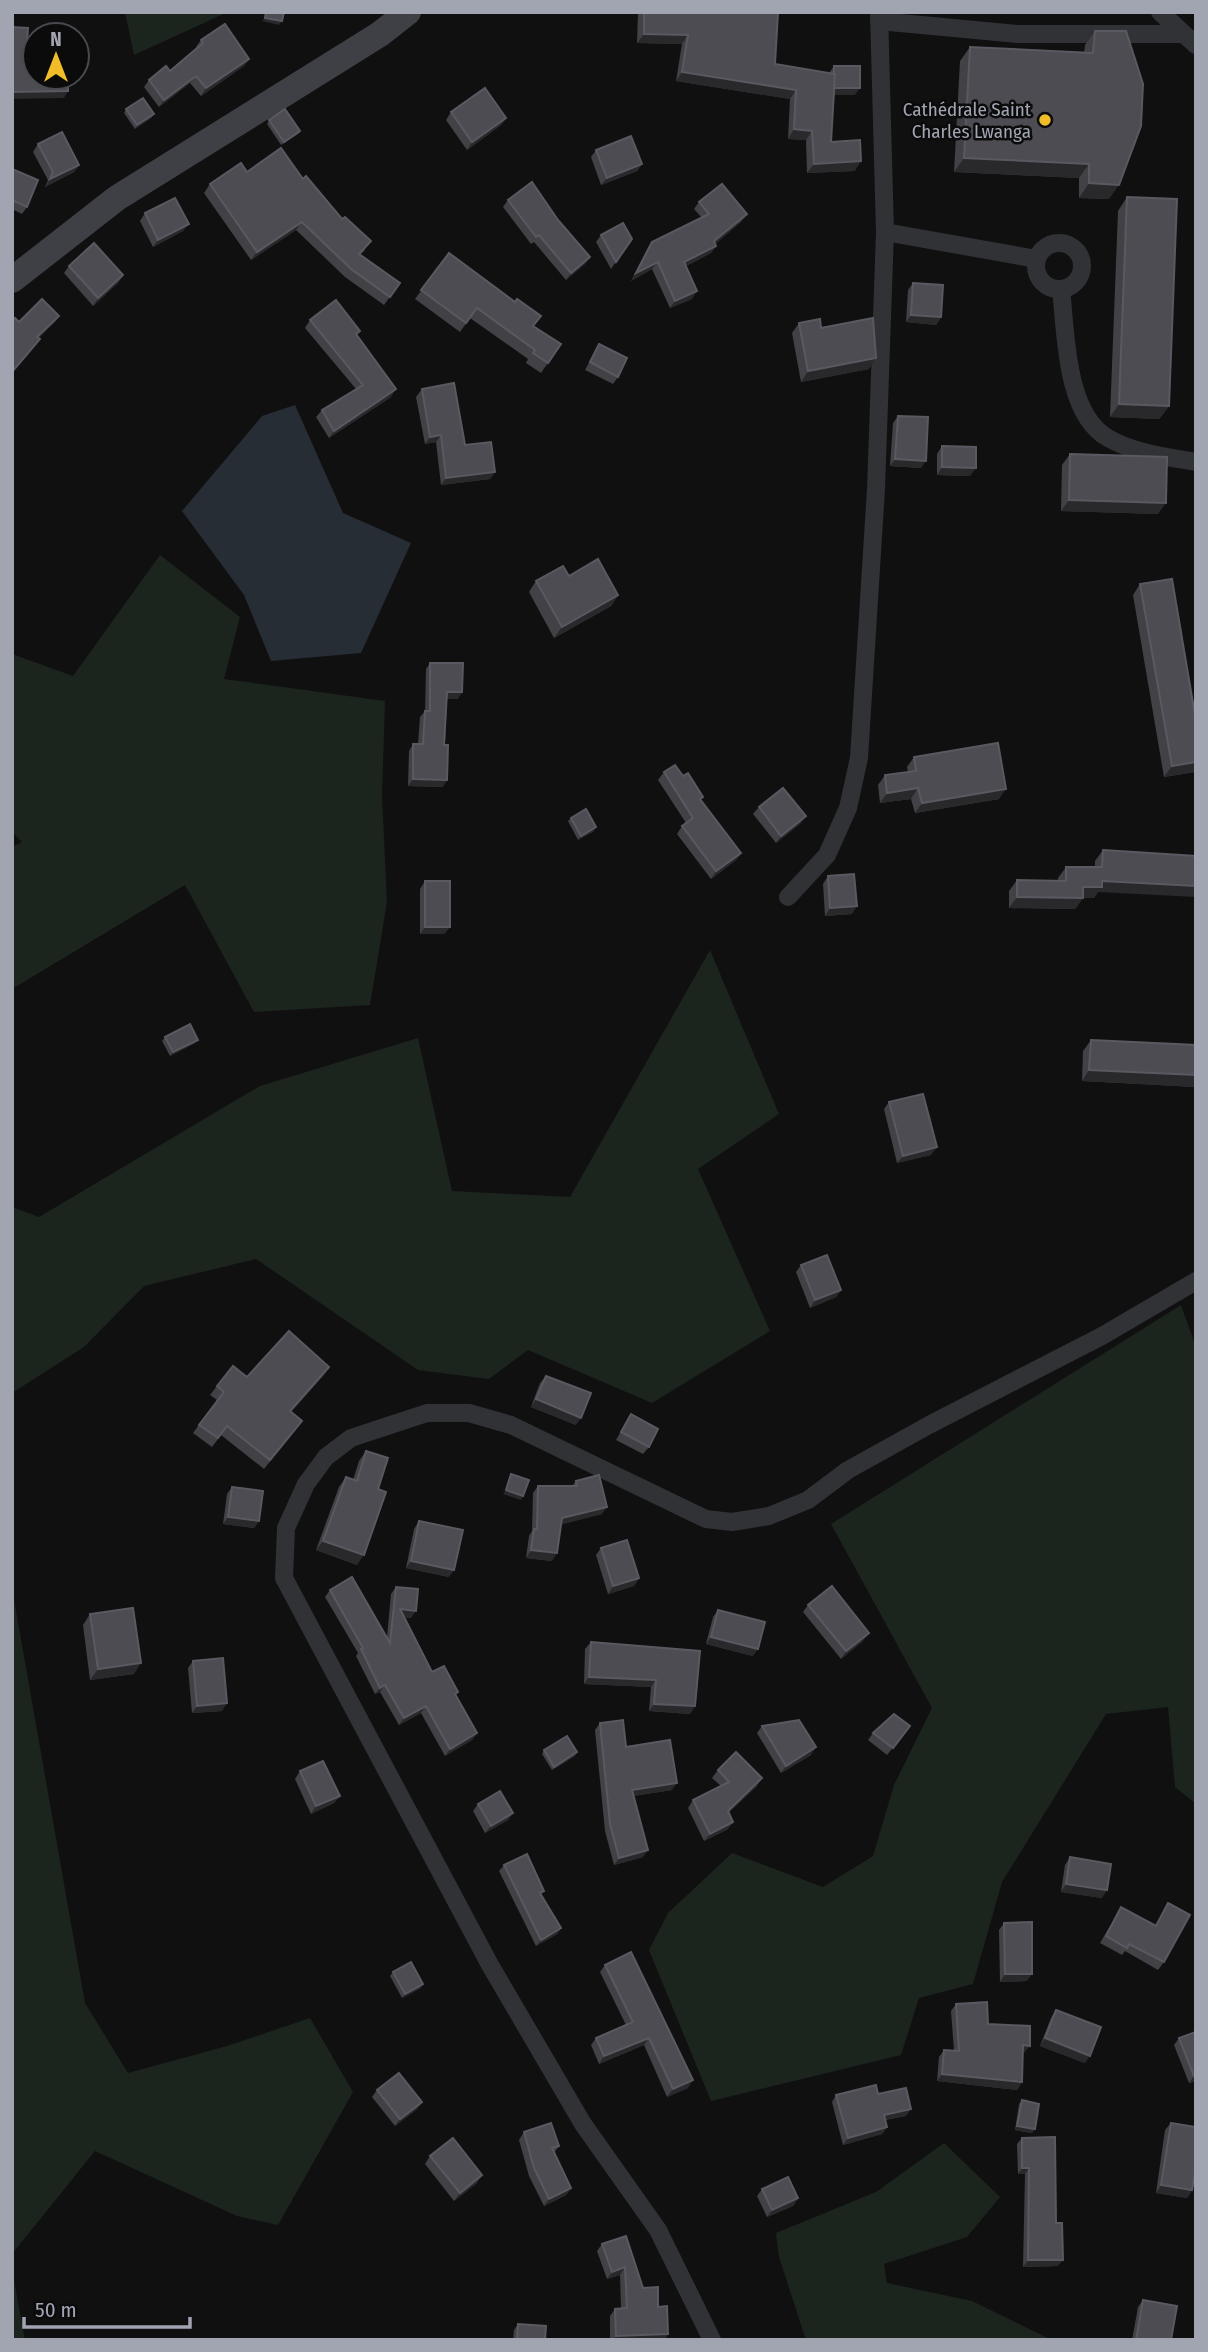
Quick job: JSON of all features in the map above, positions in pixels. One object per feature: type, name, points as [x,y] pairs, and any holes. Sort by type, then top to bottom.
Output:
[{"type":"street","points":[[12,280],[117,198],[380,34],[408,12]]},
{"type":"street","points":[[928,12],[940,29]]},
{"type":"street","points":[[1160,12],[1196,45]]},
{"type":"street","points":[[788,897],[827,855],[848,808],[859,758],[876,489],[885,232],[879,17],[940,29],[1018,34],[1181,34]]},
{"type":"street","points":[[885,232],[1037,259]]},
{"type":"street","points":[[1057,243],[1074,248],[1080,255],[1082,264],[1077,281],[1061,289],[1044,284],[1036,268],[1037,259],[1048,245],[1057,243]]},
{"type":"street","points":[[1061,289],[1077,400],[1091,422],[1107,438],[1156,455],[1196,462]]},
{"type":"street","points":[[712,2340],[658,2230],[583,2124],[489,1965],[284,1578],[286,1528],[306,1485],[326,1457],[351,1437],[428,1413],[469,1413],[511,1425],[706,1519],[732,1522],[769,1516],[808,1500],[848,1470],[894,1444],[1102,1336],[1196,1281]]},
{"type":"shaded area","points":[[125,12],[228,12],[134,55]]},
{"type":"shaded area","points":[[295,405],[343,513],[411,543],[361,653],[271,661],[244,595],[182,511],[262,416]]},
{"type":"shaded area","points":[[160,555],[240,617],[224,679],[385,701],[382,796],[387,902],[370,1005],[254,1012],[185,885],[12,989],[12,847],[22,842],[12,832],[12,654],[73,676]]},
{"type":"shaded area","points":[[710,950],[779,1114],[698,1169],[770,1331],[652,1403],[528,1350],[489,1379],[418,1370],[256,1259],[144,1286],[84,1347],[12,1393],[12,1207],[39,1217],[260,1086],[418,1038],[452,1191],[570,1197]]},
{"type":"shaded area","points":[[1181,1305],[1196,1347],[1196,1804],[1175,1787],[1168,1707],[1106,1714],[1002,1882],[973,1984],[919,1998],[901,2055],[711,2101],[649,1950],[668,1913],[732,1853],[823,1887],[873,1856],[894,1785],[932,1708],[831,1524]]},
{"type":"shaded area","points":[[12,1588],[85,2003],[128,2073],[227,2046],[310,2018],[353,2092],[278,2225],[237,2216],[95,2151],[12,2254]]},
{"type":"shaded area","points":[[944,2143],[1000,2197],[967,2237],[884,2264],[887,2283],[972,2301],[1052,2340],[806,2340],[779,2257],[776,2233],[876,2192]]},
{"type":"shaded area","points":[[12,2269],[25,2340],[12,2340]]},
{"type":"building","points":[[266,12],[284,12],[282,21],[265,18]]},
{"type":"building","points":[[644,12],[778,12],[775,64],[835,74],[831,142],[860,140],[861,161],[814,164],[812,131],[794,129],[796,90],[682,72],[688,35],[644,34]]},
{"type":"building","points":[[225,24],[249,59],[206,88],[196,76],[164,100],[149,80],[166,66],[170,71],[203,43],[201,40]]},
{"type":"building","points":[[12,27],[21,28],[21,91],[68,91],[12,92]]},
{"type":"building","name":"Cathédrale Saint Charles Lwanga","points":[[1095,31],[1126,31],[1143,84],[1141,126],[1119,185],[1089,183],[1089,164],[964,158],[970,47],[1093,53]]},
{"type":"building","points":[[834,66],[860,66],[860,88],[834,88]]},
{"type":"building","points":[[485,88],[506,118],[472,142],[451,112]]},
{"type":"building","points":[[143,98],[154,114],[137,125],[126,109]]},
{"type":"building","points":[[285,109],[300,131],[284,142],[269,120]]},
{"type":"building","points":[[62,132],[79,165],[50,179],[53,172],[38,144]]},
{"type":"building","points":[[631,136],[642,164],[607,178],[596,150]]},
{"type":"building","points":[[281,148],[303,179],[306,176],[342,219],[345,217],[371,241],[359,254],[400,283],[390,297],[351,269],[302,222],[257,252],[210,184],[241,163],[247,172]]},
{"type":"building","points":[[12,169],[38,180],[27,207],[12,200]]},
{"type":"building","points":[[532,182],[558,220],[590,257],[571,273],[539,235],[536,237],[508,200]]},
{"type":"building","points":[[722,184],[747,214],[714,241],[716,246],[684,262],[697,291],[675,301],[658,262],[636,273],[652,242],[709,214],[699,202]]},
{"type":"building","points":[[1127,197],[1177,199],[1169,406],[1119,404]]},
{"type":"building","points":[[175,198],[189,224],[158,240],[145,213]]},
{"type":"building","points":[[623,223],[632,239],[616,262],[601,235]]},
{"type":"building","points":[[94,243],[123,275],[98,298],[69,266]]},
{"type":"building","points":[[449,253],[515,302],[517,299],[541,316],[533,326],[561,344],[548,363],[533,353],[535,350],[477,308],[466,323],[421,290]]},
{"type":"building","points":[[913,283],[943,285],[941,317],[911,315]]},
{"type":"building","points":[[42,299],[59,316],[37,337],[40,339],[12,372],[12,321],[15,318],[19,322]]},
{"type":"building","points":[[336,300],[360,331],[356,334],[396,389],[334,431],[322,410],[363,385],[310,320]]},
{"type":"building","points":[[873,318],[876,358],[808,371],[799,323],[820,319],[821,328]]},
{"type":"building","points":[[599,344],[627,358],[618,377],[590,362]]},
{"type":"building","points":[[454,383],[465,445],[491,442],[495,472],[446,478],[441,435],[430,437],[422,389]]},
{"type":"building","points":[[898,416],[928,417],[926,461],[895,459]]},
{"type":"building","points":[[942,446],[976,447],[976,468],[942,467]]},
{"type":"building","points":[[1070,454],[1167,457],[1166,503],[1069,500]]},
{"type":"building","points":[[598,559],[618,595],[562,627],[536,581],[563,566],[569,576]]},
{"type":"building","points":[[1172,579],[1196,721],[1196,762],[1172,766],[1140,584]]},
{"type":"building","points":[[430,663],[463,663],[462,692],[447,692],[444,745],[448,745],[447,780],[413,779],[413,744],[423,744],[425,711],[430,711]]},
{"type":"building","points":[[998,743],[1006,789],[922,803],[918,788],[887,793],[885,775],[916,771],[914,757]]},
{"type":"building","points":[[675,765],[683,776],[688,773],[703,797],[700,799],[741,853],[716,871],[682,826],[693,818],[664,772]]},
{"type":"building","points":[[783,788],[806,816],[781,836],[759,807]]},
{"type":"building","points":[[586,809],[596,827],[581,836],[571,818]]},
{"type":"building","points":[[1103,850],[1196,856],[1196,886],[1102,881],[1102,887],[1083,887],[1083,898],[1017,897],[1017,880],[1066,881],[1066,867],[1102,867]]},
{"type":"building","points":[[854,874],[857,906],[830,908],[828,876]]},
{"type":"building","points":[[425,881],[450,881],[450,927],[425,927]]},
{"type":"building","points":[[190,1024],[198,1040],[173,1052],[165,1037]]},
{"type":"building","points":[[1091,1040],[1196,1045],[1196,1075],[1089,1070]]},
{"type":"building","points":[[923,1094],[937,1147],[903,1156],[889,1102]]},
{"type":"building","points":[[827,1255],[841,1290],[815,1300],[801,1265]]},
{"type":"building","points":[[289,1331],[329,1367],[290,1411],[302,1421],[270,1460],[227,1426],[218,1438],[199,1425],[224,1392],[217,1386],[233,1366],[247,1377]]},
{"type":"building","points":[[546,1376],[591,1393],[581,1418],[536,1399]]},
{"type":"building","points":[[631,1414],[658,1429],[649,1447],[621,1432]]},
{"type":"building","points":[[366,1451],[388,1458],[378,1489],[386,1492],[364,1555],[323,1541],[346,1477],[357,1481]]},
{"type":"building","points":[[511,1474],[529,1480],[523,1496],[506,1490]]},
{"type":"building","points":[[599,1475],[607,1507],[562,1518],[557,1553],[531,1550],[534,1529],[537,1529],[538,1486],[577,1486],[576,1481]]},
{"type":"building","points":[[232,1487],[263,1491],[259,1521],[228,1517]]},
{"type":"building","points":[[419,1521],[463,1530],[454,1570],[411,1561]]},
{"type":"building","points":[[627,1540],[639,1578],[613,1586],[601,1548]]},
{"type":"building","points":[[352,1577],[390,1643],[396,1587],[418,1589],[416,1611],[400,1609],[432,1672],[444,1666],[458,1692],[455,1694],[477,1733],[450,1749],[426,1706],[404,1718],[385,1685],[380,1688],[361,1649],[363,1648],[330,1590]]},
{"type":"building","points":[[832,1586],[869,1633],[846,1651],[808,1605]]},
{"type":"building","points":[[133,1608],[141,1663],[98,1669],[90,1614]]},
{"type":"building","points":[[718,1610],[765,1622],[758,1649],[711,1637]]},
{"type":"building","points":[[591,1642],[700,1651],[695,1706],[654,1704],[656,1680],[589,1677]]},
{"type":"building","points":[[223,1658],[227,1703],[197,1706],[193,1661]]},
{"type":"building","points":[[894,1714],[910,1726],[893,1748],[873,1733]]},
{"type":"building","points":[[623,1720],[626,1747],[670,1740],[677,1783],[632,1790],[648,1850],[619,1858],[610,1824],[600,1723]]},
{"type":"building","points":[[799,1720],[816,1747],[786,1766],[762,1726]]},
{"type":"building","points":[[567,1736],[577,1752],[554,1767],[544,1750]]},
{"type":"building","points":[[736,1752],[762,1778],[728,1811],[733,1822],[710,1834],[693,1800],[729,1782],[718,1770]]},
{"type":"building","points":[[323,1761],[340,1796],[316,1806],[300,1771]]},
{"type":"building","points":[[500,1791],[513,1813],[491,1826],[478,1804]]},
{"type":"building","points":[[527,1854],[544,1891],[540,1893],[561,1928],[541,1940],[504,1865]]},
{"type":"building","points":[[1070,1857],[1111,1864],[1107,1890],[1066,1884]]},
{"type":"building","points":[[1168,1903],[1190,1915],[1164,1962],[1129,1944],[1127,1948],[1106,1936],[1121,1907],[1156,1926]]},
{"type":"building","points":[[1032,1922],[1032,1974],[1005,1974],[1004,1923]]},
{"type":"building","points":[[631,1952],[693,2080],[673,2089],[649,2038],[604,2056],[596,2038],[633,2022],[605,1965]]},
{"type":"building","points":[[411,1962],[423,1984],[405,1994],[393,1972]]},
{"type":"building","points":[[987,2002],[988,2024],[1030,2026],[1030,2046],[1023,2045],[1022,2082],[942,2074],[944,2050],[959,2051],[956,2004]]},
{"type":"building","points":[[1056,2010],[1101,2027],[1090,2056],[1045,2038]]},
{"type":"building","points":[[1196,2032],[1196,2075],[1194,2076],[1179,2038]]},
{"type":"building","points":[[399,2073],[422,2102],[400,2119],[377,2090]]},
{"type":"building","points":[[876,2085],[878,2094],[906,2088],[911,2109],[884,2115],[887,2127],[848,2138],[836,2095]]},
{"type":"building","points":[[1022,2100],[1039,2104],[1035,2129],[1017,2126]]},
{"type":"building","points":[[551,2123],[559,2146],[552,2148],[571,2188],[549,2199],[534,2168],[524,2132]]},
{"type":"building","points":[[1171,2123],[1196,2127],[1196,2168],[1192,2190],[1161,2185]]},
{"type":"building","points":[[1055,2137],[1056,2223],[1062,2223],[1063,2260],[1028,2260],[1029,2168],[1022,2168],[1022,2138]]},
{"type":"building","points":[[453,2138],[482,2175],[460,2193],[430,2156]]},
{"type":"building","points":[[788,2177],[798,2198],[772,2210],[762,2189]]},
{"type":"building","points":[[626,2236],[643,2288],[658,2287],[658,2307],[667,2306],[668,2334],[616,2336],[615,2309],[627,2308],[625,2267],[612,2272],[602,2244]]},
{"type":"building","points":[[1143,2300],[1177,2306],[1171,2340],[1136,2340]]},
{"type":"building","points":[[518,2324],[546,2326],[545,2340],[517,2340]]},
{"type":"place","name":"Cathédrale Saint Charles Lwanga","points":[[1045,120]]}]
